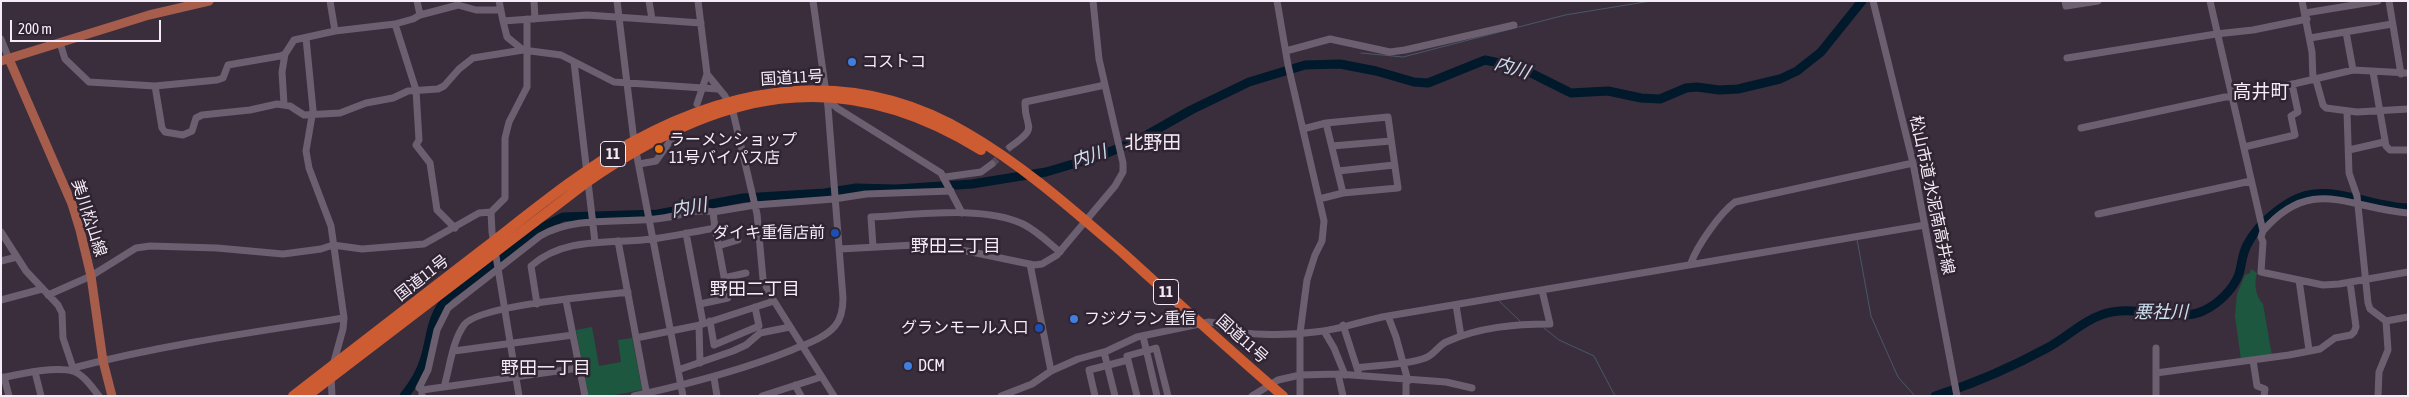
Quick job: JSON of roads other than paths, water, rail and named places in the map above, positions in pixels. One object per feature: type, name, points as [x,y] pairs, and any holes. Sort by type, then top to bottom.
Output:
[{"type":"highway","name":"国道11号","points":[[307,396],[586,177],[635,145],[703,109],[730,104],[776,91],[866,94],[896,102],[947,122],[1044,190],[1268,386],[1284,396]]},
{"type":"highway","name":"国道11号","points":[[635,145],[675,130],[730,104]]},
{"type":"highway","name":"国道11号","points":[[293,396],[333,365],[496,249]]},
{"type":"highway","name":"国道11号","points":[[1268,386],[1274,396]]},
{"type":"main road","points":[[5,60],[149,15],[208,1]]},
{"type":"main road","name":"美川松山線","points":[[5,60],[72,204],[86,251],[103,360],[112,396]]},
{"type":"street","points":[[330,1],[335,31]]},
{"type":"street","points":[[417,1],[420,15]]},
{"type":"street","points":[[499,1],[507,37],[525,50]]},
{"type":"street","points":[[48,295],[91,276],[136,248],[150,246],[283,254],[321,249],[333,245],[362,249],[424,244],[479,213],[491,212],[505,198],[505,138],[509,122],[527,87],[525,50],[534,1]]},
{"type":"street","points":[[617,1],[635,145],[683,396]]},
{"type":"street","points":[[649,1],[652,19]]},
{"type":"street","points":[[698,1],[707,74],[730,104],[754,200],[763,279],[774,301],[834,396]]},
{"type":"street","points":[[634,396],[714,378],[802,346],[828,332],[841,317],[843,298],[840,249],[826,94],[813,1]]},
{"type":"street","points":[[840,249],[933,244],[1030,264],[1048,262],[1060,252],[1120,180],[1123,172],[1121,152],[1105,85],[1096,34],[1093,1]]},
{"type":"street","points":[[1277,1],[1289,68],[1324,221],[1322,241],[1315,255],[1307,280],[1300,333],[1300,396]]},
{"type":"street","name":"松山市道 水泥南高井線","points":[[1873,1],[1913,164],[1956,395]]},
{"type":"street","points":[[2065,1],[2066,6],[2098,1]]},
{"type":"street","points":[[2210,1],[2219,33],[2263,230]]},
{"type":"street","points":[[2302,1],[2310,38],[2314,80],[2322,105],[2333,110],[2346,112],[2380,112],[2408,109]]},
{"type":"street","points":[[2067,58],[2219,33],[2253,30],[2306,16],[2378,1]]},
{"type":"street","points":[[2081,128],[2314,80],[2353,70],[2405,74],[2392,24],[2389,1]]},
{"type":"street","points":[[284,104],[282,72],[285,54],[294,40],[335,31],[395,24],[458,5],[476,10],[501,10]]},
{"type":"street","points":[[503,20],[587,15],[701,23]]},
{"type":"street","points":[[395,24],[416,90],[419,140],[416,145],[430,163],[437,210],[455,228]]},
{"type":"street","points":[[2310,38],[2392,24]]},
{"type":"street","points":[[1286,51],[1330,39],[1390,52],[1514,25]]},
{"type":"street","points":[[2346,32],[2353,70]]},
{"type":"street","points":[[306,38],[313,116],[306,151],[309,168],[326,208],[344,318],[330,379],[332,396]]},
{"type":"street","points":[[1,39],[5,60]]},
{"type":"street","points":[[60,42],[65,59],[89,82],[155,86],[217,80],[223,78],[228,66],[285,54]]},
{"type":"street","points":[[155,86],[162,128],[165,132],[177,135],[188,134],[196,118],[202,115],[284,104],[296,112],[313,116],[340,113],[366,103],[416,90],[431,90],[444,86],[459,68],[473,58],[525,50],[561,55],[614,82],[718,89]]},
{"type":"street","points":[[574,62],[595,242]]},
{"type":"street","points":[[2373,72],[2384,142],[2390,150],[2408,150]]},
{"type":"street","points":[[697,104],[707,74]]},
{"type":"street","points":[[2244,147],[2295,135],[2291,116],[2298,112],[2292,84]]},
{"type":"street","points":[[1010,147],[1027,135],[1029,131],[1025,102],[1105,85]]},
{"type":"street","points":[[826,94],[837,108],[946,179],[962,213]]},
{"type":"street","points":[[2346,112],[2349,173],[2358,201],[2365,280],[2370,309],[2386,321],[2408,318]]},
{"type":"street","points":[[1303,129],[1326,123],[1388,117],[1398,188],[1343,193],[1319,199]]},
{"type":"street","points":[[1326,123],[1343,193]]},
{"type":"street","points":[[639,164],[656,161],[676,133],[675,130]]},
{"type":"street","points":[[1332,146],[1391,141]]},
{"type":"street","points":[[2349,150],[2384,142]]},
{"type":"street","points":[[946,179],[981,172],[992,164]]},
{"type":"street","points":[[1691,264],[1695,252],[1735,202],[1913,164]]},
{"type":"street","points":[[1338,171],[1394,165]]},
{"type":"street","points":[[2098,214],[2252,181]]},
{"type":"street","points":[[421,391],[437,330],[443,315],[455,301],[499,266],[547,232],[562,226],[592,218],[649,216],[706,210],[713,212],[754,200],[834,198],[866,194],[950,190]]},
{"type":"street","points":[[2408,213],[2358,201],[2306,199],[2286,208],[2263,230],[2261,236],[2263,242],[2261,272],[2323,285],[2408,272]]},
{"type":"street","points":[[491,212],[519,396]]},
{"type":"street","points":[[700,304],[728,298],[713,212]]},
{"type":"street","points":[[874,247],[871,217],[962,213],[1000,218],[1022,224],[1060,252]]},
{"type":"street","points":[[1001,396],[1032,384],[1051,371],[1078,359],[1104,352],[1122,342],[1197,324],[1216,323],[1224,329],[1278,334],[1324,331],[1388,316],[1924,225]]},
{"type":"street","points":[[537,304],[531,266],[560,248],[595,242],[653,239],[715,228]]},
{"type":"street","points":[[1,232],[26,271],[58,305],[62,314],[63,338],[73,370],[86,380],[99,396]]},
{"type":"street","points":[[686,233],[704,323],[714,346],[760,326],[755,307]]},
{"type":"street","points":[[718,246],[738,240]]},
{"type":"street","points":[[618,241],[647,394]]},
{"type":"street","points":[[1,261],[16,257]]},
{"type":"street","points":[[1030,264],[1051,371]]},
{"type":"street","points":[[724,278],[746,274]]},
{"type":"street","points":[[2299,280],[2309,350]]},
{"type":"street","points":[[2156,373],[2320,349],[2335,338],[2354,332],[2356,327],[2350,282]]},
{"type":"street","points":[[1,300],[42,290]]},
{"type":"street","points":[[1357,368],[1403,363],[1427,358],[1439,346],[1461,336],[1508,325],[1550,324],[1542,290]]},
{"type":"street","points":[[444,387],[456,339],[464,324],[472,318],[506,308],[628,292]]},
{"type":"street","points":[[566,300],[585,396]]},
{"type":"street","points":[[636,338],[704,323],[774,301]]},
{"type":"street","points":[[1456,305],[1461,336]]},
{"type":"street","points":[[1388,316],[1403,363],[1407,381],[1406,396]]},
{"type":"street","points":[[9,396],[3,378],[35,372],[73,370],[103,360],[224,337],[344,318]]},
{"type":"street","points":[[2378,396],[2378,372],[2388,350],[2386,321]]},
{"type":"street","points":[[700,363],[704,323]]},
{"type":"street","points":[[1343,326],[1360,376]]},
{"type":"street","points":[[678,370],[733,351],[746,345],[760,333],[790,327]]},
{"type":"street","points":[[1324,331],[1334,348],[1341,375],[1343,396]]},
{"type":"street","points":[[454,351],[573,335]]},
{"type":"street","points":[[1143,336],[1157,396]]},
{"type":"street","points":[[1136,396],[1127,356],[1156,348],[1168,396]]},
{"type":"street","points":[[2156,348],[2156,396]]},
{"type":"street","points":[[1104,352],[1115,396]]},
{"type":"street","points":[[1095,396],[1088,370],[1128,360]]},
{"type":"street","points":[[2252,360],[2257,386],[2265,390],[2264,396]]},
{"type":"street","points":[[414,396],[421,391],[444,387],[579,368]]},
{"type":"street","points":[[35,372],[41,396]]},
{"type":"street","points":[[1252,396],[1289,376],[1300,375],[1341,375],[1407,381],[1446,382],[1472,388]]},
{"type":"street","points":[[762,396],[821,376]]},
{"type":"street","points":[[714,378],[717,396]]},
{"type":"street","points":[[795,385],[801,396]]},
{"type":"waterway","points":[[1361,53],[1403,57],[1565,15],[1651,1]]},
{"type":"waterway","name":"内川","points":[[404,396],[414,383],[421,368],[432,326],[438,312],[448,297],[543,227],[563,217],[658,214],[743,198],[825,193],[856,188],[896,189],[972,184],[1046,172],[1100,156],[1138,140],[1191,110],[1249,82],[1305,65],[1340,64],[1376,71],[1414,82],[1428,83],[1485,60],[1519,67],[1571,93],[1608,91],[1641,98],[1660,99],[1686,88],[1738,89],[1780,79],[1797,71],[1821,52],[1862,1]]},
{"type":"waterway","name":"悪社川","points":[[1935,396],[1978,381],[2020,362],[2101,315],[2127,311],[2179,315],[2191,314],[2209,308],[2233,286],[2239,274],[2245,248],[2259,228],[2285,205],[2305,196],[2325,193],[2337,194],[2385,205],[2408,208]]},
{"type":"waterway","points":[[1857,239],[1871,316],[1898,377],[1914,395]]},
{"type":"waterway","points":[[1499,301],[1520,321]]},
{"type":"waterway","points":[[1544,328],[1559,340],[1594,356],[1615,396]]},
{"type":"tunnel","points":[[992,164],[1010,147]]},
{"type":"place","name":"コストコ","points":[[852,62]]},
{"type":"place","name":"ラーメンショップ 11号バイパス店","points":[[659,149]]},
{"type":"place","name":"ダイキ重信店前","points":[[835,233]]},
{"type":"place","name":"フジグラン重信","points":[[1074,319]]},
{"type":"place","name":"グランモール入口","points":[[1039,328]]},
{"type":"place","name":"DCM","points":[[908,366]]},
{"type":"district","name":"高井町","points":[[2261,92]]},
{"type":"district","name":"北野田","points":[[1153,143]]},
{"type":"district","name":"野田三丁目","points":[[956,246]]},
{"type":"district","name":"野田二丁目","points":[[755,289]]},
{"type":"district","name":"野田一丁目","points":[[546,368]]}]
